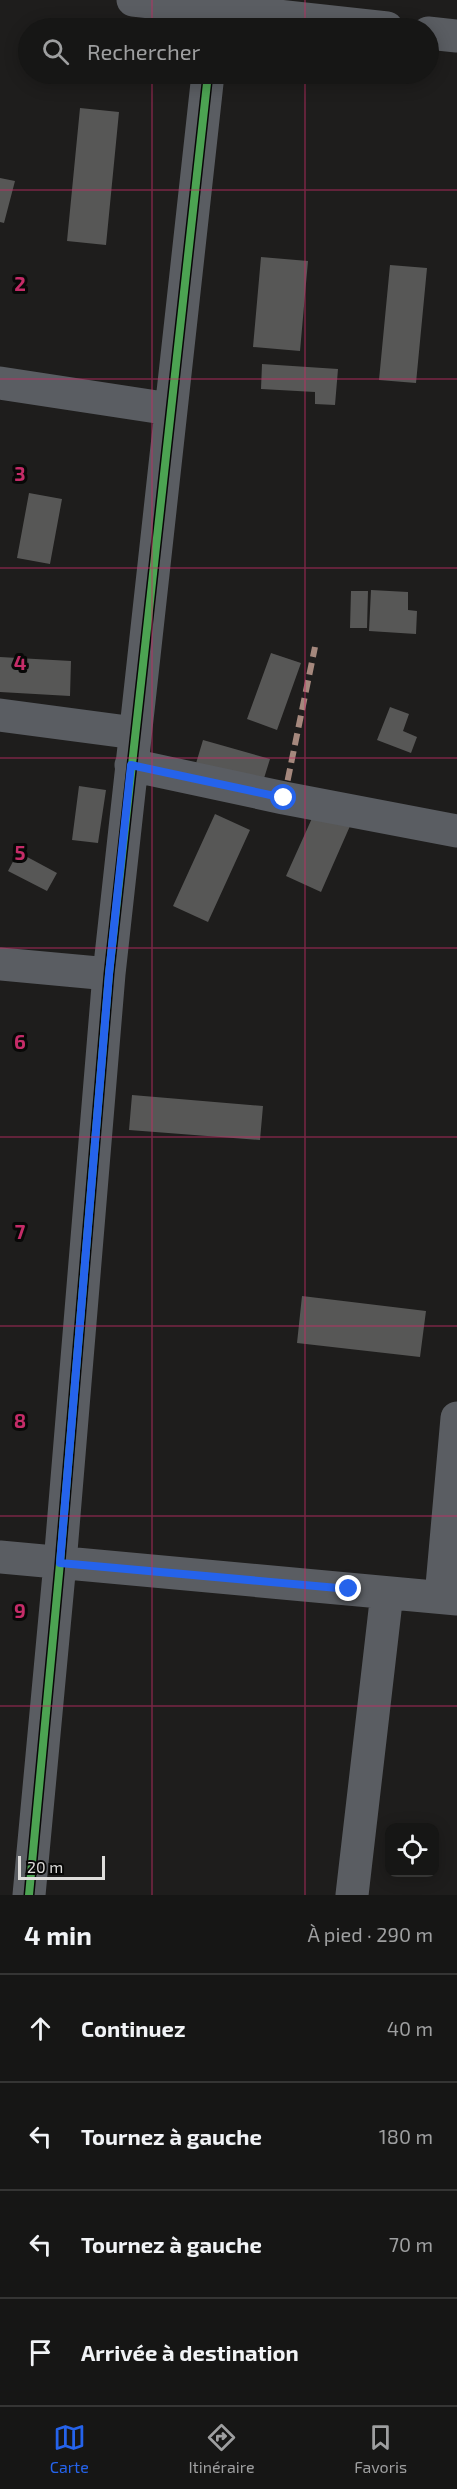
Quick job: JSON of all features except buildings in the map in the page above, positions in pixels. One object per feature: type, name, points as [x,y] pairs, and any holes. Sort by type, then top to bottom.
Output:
[{"type":"street","points":[[133,0],[210,18]]},
{"type":"street","points":[[439,34],[457,36]]},
{"type":"street","points":[[29,1895],[60,1563],[109,974],[207,84]]},
{"type":"street","points":[[0,383],[170,409]]},
{"type":"street","points":[[0,715],[135,733]]},
{"type":"street","points":[[131,765],[284,798],[457,831]]},
{"type":"street","points":[[0,964],[109,974]]},
{"type":"street","points":[[0,1557],[449,1598],[457,1418]]},
{"type":"street","points":[[352,1895],[387,1593]]},
{"type":"marked path","points":[[284,798],[315,647]]},
{"type":"cycle path","points":[[29,1895],[60,1563],[109,974],[207,84]]},
{"type":"route","points":[[284,798],[131,765],[109,974],[60,1563],[349,1589]]}]
